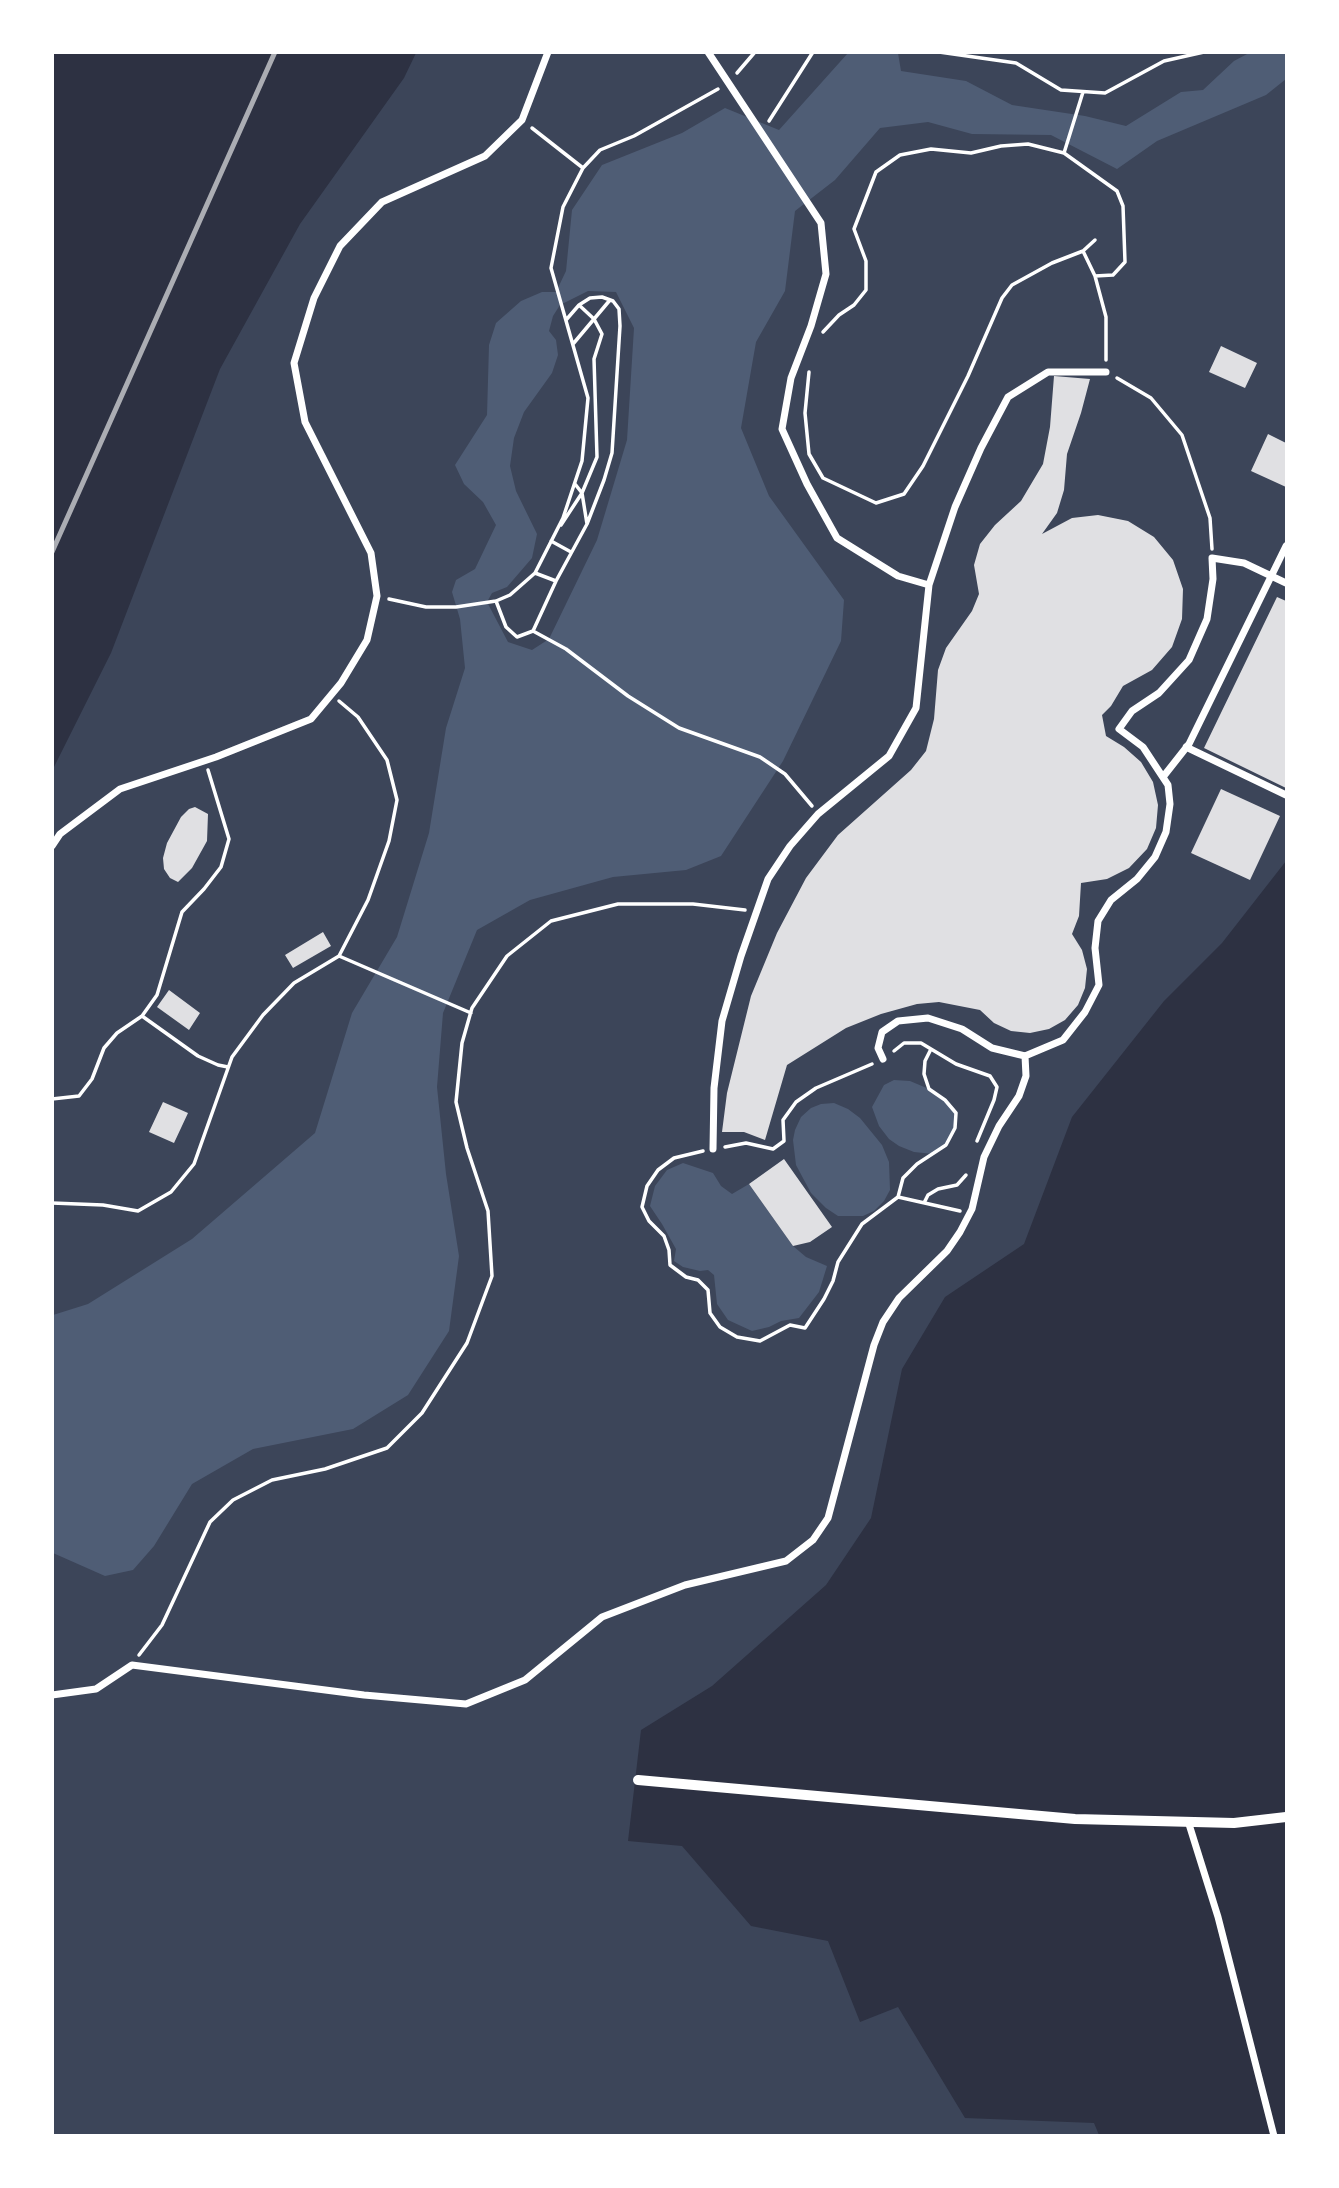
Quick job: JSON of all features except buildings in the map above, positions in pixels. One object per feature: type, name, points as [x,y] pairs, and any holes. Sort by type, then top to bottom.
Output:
[{"type":"street","points":[[52,846],[60,834],[120,789],[205,761],[312,719],[341,683],[367,640],[377,596],[370,553],[305,422],[294,363],[314,298],[340,246],[382,202],[485,156],[522,120],[548,52]]},
{"type":"street","points":[[708,52],[821,223],[827,274],[791,378],[782,429],[807,484],[837,538],[898,576],[929,585]]},
{"type":"street","points":[[713,1149],[714,1088],[722,1021],[768,879],[790,846],[818,814],[889,756],[915,708],[929,585],[955,508],[981,448],[1008,397],[1048,372],[1106,372]]},
{"type":"street","points":[[1163,777],[1186,747],[1286,546]]},
{"type":"street","points":[[883,1059],[878,1048],[882,1032],[898,1021],[928,1018],[962,1029],[992,1048],[1025,1056],[1063,1040],[1085,1012],[1100,985],[1095,948],[1098,921],[1111,900],[1138,878],[1155,857],[1166,832],[1170,804],[1168,785],[1143,747],[1119,729],[1132,711],[1159,693],[1189,660],[1207,619],[1213,579],[1212,558],[1244,563],[1286,583]]},
{"type":"street","points":[[1186,747],[1286,795]]},
{"type":"street","points":[[52,1695],[96,1689],[132,1665],[364,1695],[466,1704],[526,1680],[602,1617],[685,1585],[786,1561],[813,1540],[828,1518],[874,1345],[883,1322],[900,1298],[947,1251],[960,1232],[969,1214],[984,1157],[999,1126],[1019,1096],[1026,1076],[1025,1056]]},
{"type":"street","points":[[638,1780],[1075,1819],[1234,1823],[1286,1817]]},
{"type":"street","points":[[1188,1822],[1218,1917],[1274,2136]]},
{"type":"path","points":[[377,596],[426,607],[457,607],[496,601],[510,595],[535,573],[563,518],[582,461],[588,398],[551,268],[563,207],[583,168],[600,150],[634,136],[728,82],[755,52]]},
{"type":"path","points":[[761,133],[814,52]]},
{"type":"path","points":[[939,52],[1016,63],[1061,90],[1105,93],[1164,61],[1204,52]]},
{"type":"path","points":[[1065,153],[1083,92]]},
{"type":"path","points":[[522,120],[583,168]]},
{"type":"path","points":[[821,334],[854,305],[866,290],[866,261],[854,229],[876,172],[900,155],[931,149],[971,153],[1001,146],[1028,144],[1065,153],[1117,191],[1123,206],[1125,262],[1112,275],[1095,276]]},
{"type":"path","points":[[811,365],[805,413],[809,454],[823,478],[876,503],[904,494],[923,466],[968,376],[1002,298],[1012,285],[1052,263],[1083,251],[1095,240]]},
{"type":"path","points":[[1083,251],[1095,276],[1106,317],[1106,372],[1151,398],[1182,435],[1210,519],[1212,558]]},
{"type":"path","points":[[496,601],[506,627],[517,637],[533,631],[587,524],[612,453],[621,326],[619,309],[603,297],[590,298],[579,304],[566,320]]},
{"type":"path","points":[[573,344],[610,300]]},
{"type":"path","points":[[551,541],[582,493],[597,457],[594,359],[602,334],[594,319],[579,304]]},
{"type":"path","points":[[575,484],[582,493],[587,524]]},
{"type":"path","points":[[551,541],[571,552]]},
{"type":"path","points":[[535,573],[556,581]]},
{"type":"path","points":[[533,631],[566,649],[628,696],[679,728],[760,757],[785,774],[818,814]]},
{"type":"path","points":[[52,1203],[103,1205],[138,1211],[170,1192],[194,1164],[232,1057],[263,1015],[294,983],[339,956],[368,900],[389,841],[397,800],[387,760],[358,717],[332,695]]},
{"type":"path","points":[[52,1099],[79,1096],[92,1079],[104,1048],[117,1032],[142,1016],[157,995],[181,912],[204,890],[221,867],[229,839],[205,761]]},
{"type":"path","points":[[132,1665],[162,1625],[210,1521],[233,1500],[272,1480],[325,1469],[387,1448],[422,1413],[467,1343],[492,1276],[488,1211],[467,1148],[456,1102],[462,1043],[471,1013],[507,956],[551,922],[618,904],[693,904],[756,912]]},
{"type":"path","points":[[339,956],[471,1013]]},
{"type":"path","points":[[142,1016],[198,1056],[228,1067]]},
{"type":"path","points":[[931,1049],[925,1061],[924,1074],[929,1090],[945,1100],[956,1114],[955,1128],[946,1145],[917,1164],[903,1178],[898,1197],[862,1224],[838,1262],[833,1281],[805,1328],[790,1325],[760,1341],[737,1337],[720,1327],[710,1313],[708,1290],[698,1280],[686,1277],[670,1265],[664,1236],[649,1220],[642,1207],[647,1186],[658,1170],[674,1158],[746,1143],[773,1149],[784,1141],[783,1120],[796,1102],[816,1088],[883,1059],[904,1043],[921,1043],[931,1049],[956,1064],[990,1076],[997,1087],[974,1147]]},
{"type":"path","points":[[924,1203],[928,1195],[938,1189],[957,1185],[967,1170]]},
{"type":"path","points":[[898,1197],[969,1214]]},
{"type":"shaded area","points":[[416,53],[1286,53],[1286,861],[1222,943],[1164,1001],[1072,1117],[1024,1244],[945,1297],[902,1369],[871,1518],[826,1585],[712,1686],[641,1730],[628,1841],[682,1846],[751,1926],[828,1941],[860,2022],[898,2007],[965,2118],[1094,2123],[1099,2135],[53,2135],[52,771],[111,653],[220,369],[300,224],[404,78]]},
{"type":"shaded area","points":[[848,53],[898,53],[901,71],[966,81],[1012,105],[1085,116],[1126,126],[1181,92],[1203,90],[1234,61],[1249,53],[1286,53],[1286,79],[1266,95],[1157,141],[1117,169],[1051,135],[972,134],[928,122],[880,128],[835,180],[795,211],[785,291],[756,342],[741,428],[769,496],[844,600],[841,641],[783,761],[721,856],[686,870],[613,877],[530,900],[477,930],[443,1013],[437,1087],[446,1174],[459,1256],[449,1331],[408,1395],[353,1429],[253,1449],[192,1484],[154,1546],[133,1570],[105,1576],[53,1553],[53,1315],[88,1304],[192,1239],[315,1133],[352,1013],[397,937],[429,833],[446,728],[465,668],[460,619],[452,592],[456,580],[475,569],[496,525],[483,502],[464,484],[455,465],[487,415],[489,345],[496,323],[521,301],[542,292],[556,292],[566,271],[572,210],[602,165],[682,133],[725,108],[779,130]],"holes":[[[588,291],[616,292],[634,328],[627,440],[597,540],[549,639],[532,650],[508,642],[487,602],[492,593],[507,587],[532,558],[537,534],[516,491],[510,466],[514,438],[524,412],[552,373],[558,355],[556,340],[549,331],[553,316],[560,305]]]},
{"type":"shaded area","points":[[894,1080],[910,1081],[929,1089],[945,1100],[956,1113],[955,1128],[946,1145],[933,1154],[914,1152],[899,1146],[889,1139],[879,1126],[872,1107],[884,1085]]},
{"type":"shaded area","points":[[834,1103],[860,1118],[882,1145],[889,1162],[890,1190],[874,1211],[863,1216],[838,1216],[826,1208],[811,1193],[796,1165],[793,1140],[801,1117],[811,1108]]},
{"type":"shaded area","points":[[683,1163],[713,1173],[721,1186],[732,1194],[749,1184],[793,1246],[806,1257],[827,1266],[819,1292],[799,1318],[752,1331],[728,1320],[717,1304],[714,1275],[708,1270],[683,1267],[674,1261],[676,1249],[650,1206],[655,1186],[667,1170]]},
{"type":"railway","points":[[52,552],[275,52]]}]
